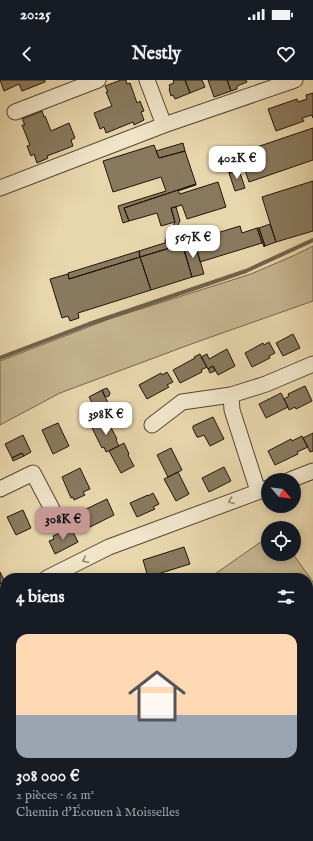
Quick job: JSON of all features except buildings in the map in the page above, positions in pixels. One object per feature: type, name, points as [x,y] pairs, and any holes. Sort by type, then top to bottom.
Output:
[{"type":"street","points":[[15,112],[98,80]]},
{"type":"street","points":[[147,80],[164,125]]},
{"type":"street","points":[[6,185],[164,125],[227,103],[276,83],[295,80]]},
{"type":"street","points":[[152,425],[182,402],[231,395],[266,384],[313,364]]},
{"type":"street","points":[[231,395],[232,410],[261,485]]},
{"type":"street","points":[[301,476],[313,471]]},
{"type":"street","points":[[0,489],[33,473],[52,509]]},
{"type":"street","points":[[57,573],[109,548],[261,491]]},
{"type":"shaded area","points":[[313,246],[313,301],[60,393],[0,425],[0,361],[109,319],[251,274]]},
{"type":"shaded area","points":[[261,542],[261,561],[298,561],[307,573],[216,573]]},
{"type":"waterway","points":[[0,358],[89,324],[246,271],[313,240]]}]
